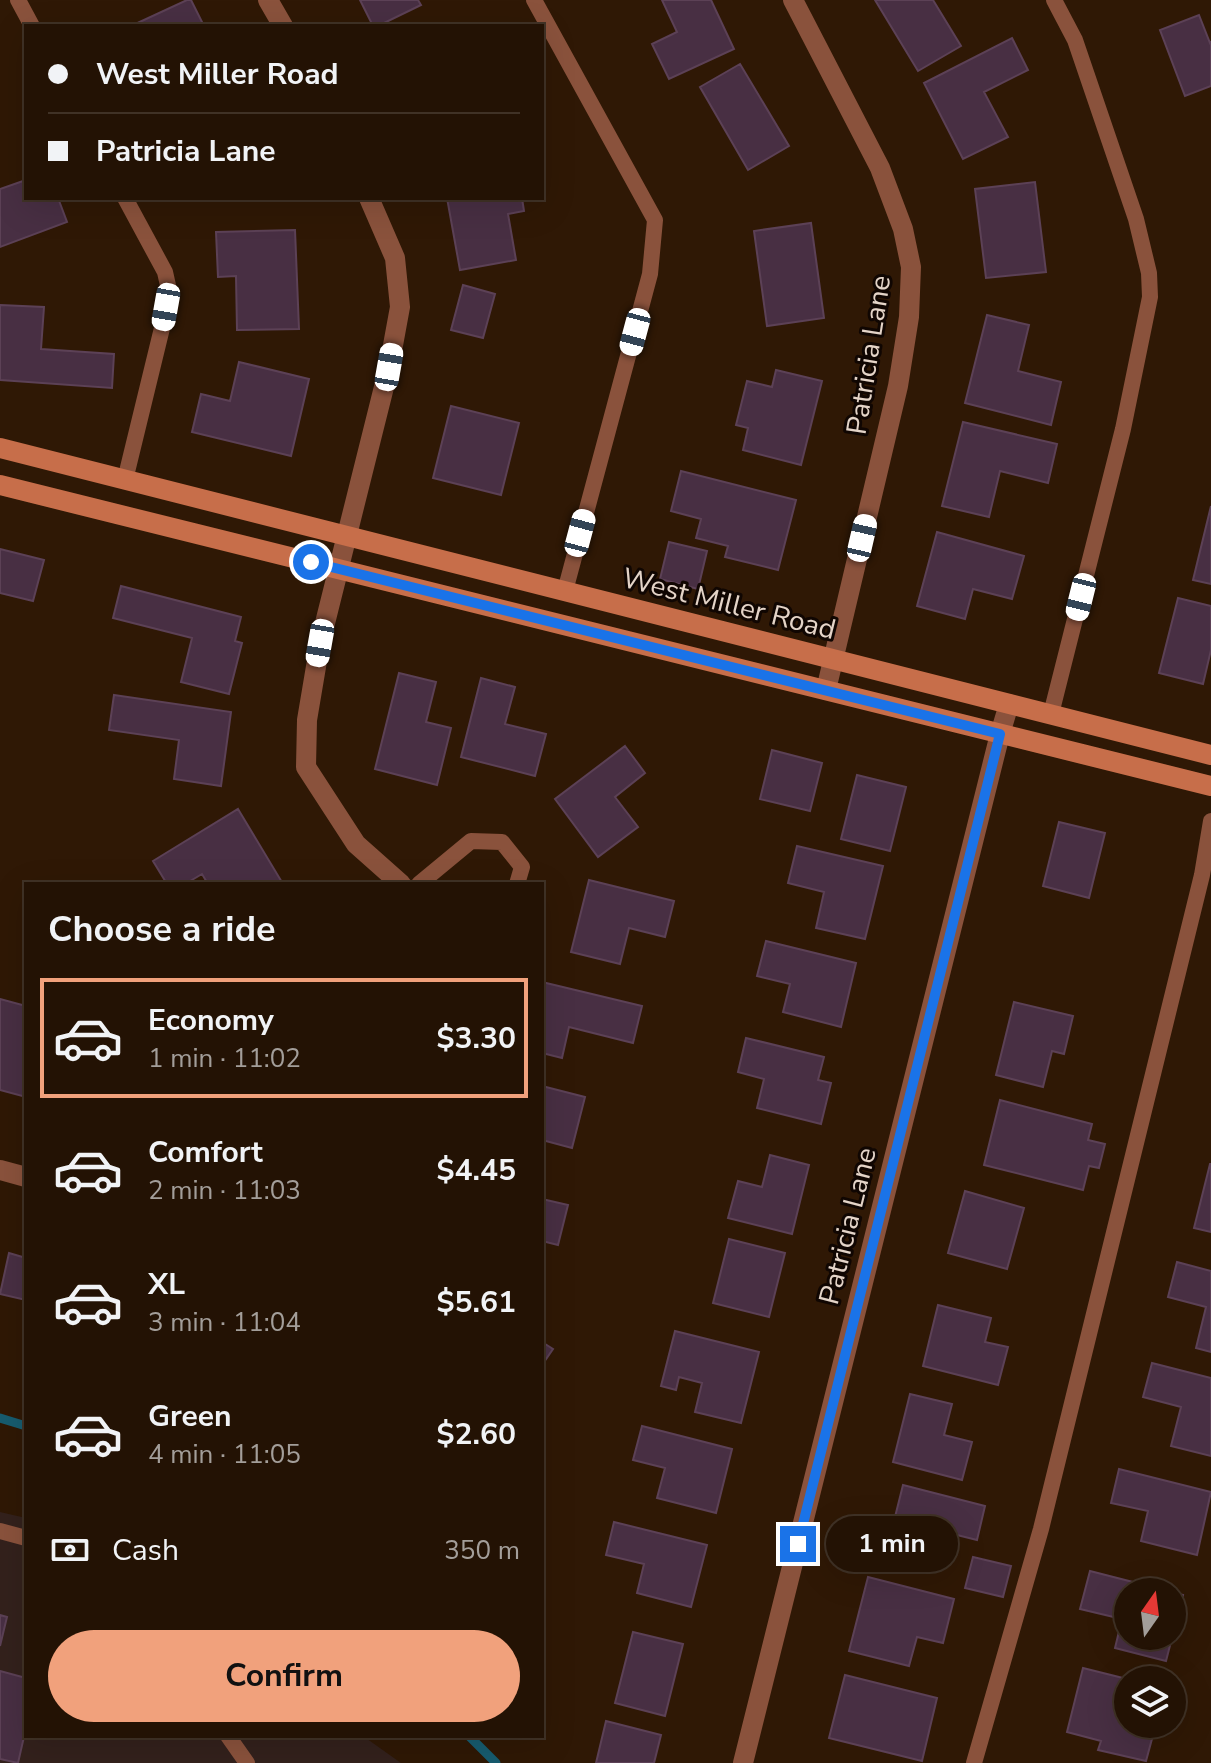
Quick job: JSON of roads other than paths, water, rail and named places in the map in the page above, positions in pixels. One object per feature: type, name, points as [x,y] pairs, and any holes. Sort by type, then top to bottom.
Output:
[{"type":"main road","name":"West Miller Road","points":[[0,448],[1211,755]]},
{"type":"main road","points":[[0,485],[1211,786]]},
{"type":"street","points":[[268,0],[282,24]]},
{"type":"street","name":"Patricia Lane","points":[[793,0],[880,168],[903,229],[911,267],[909,317],[898,386],[826,690]]},
{"type":"street","points":[[370,200],[395,258],[400,307],[389,367],[320,643],[307,720],[306,767],[356,844],[399,882]]},
{"type":"street","name":"Patricia Lane","points":[[743,1763],[1009,704]]},
{"type":"street","points":[[0,1170],[24,1176]]},
{"type":"lane","points":[[18,0],[31,24]]},
{"type":"lane","points":[[534,0],[655,220],[650,274],[565,591]]},
{"type":"lane","points":[[1051,714],[1123,429],[1150,297],[1149,273],[1136,219],[1075,40],[1054,0]]},
{"type":"lane","points":[[125,480],[169,290],[165,272],[126,200]]},
{"type":"lane","points":[[974,1763],[1041,1529],[1198,890],[1211,821]]},
{"type":"lane","points":[[421,882],[471,841],[502,842],[522,867],[518,882]]},
{"type":"lane","points":[[0,1531],[24,1537]]},
{"type":"lane","points":[[229,1738],[247,1763]]},
{"type":"waterway","points":[[0,1418],[24,1425]]},
{"type":"waterway","points":[[471,1738],[496,1763]]}]
